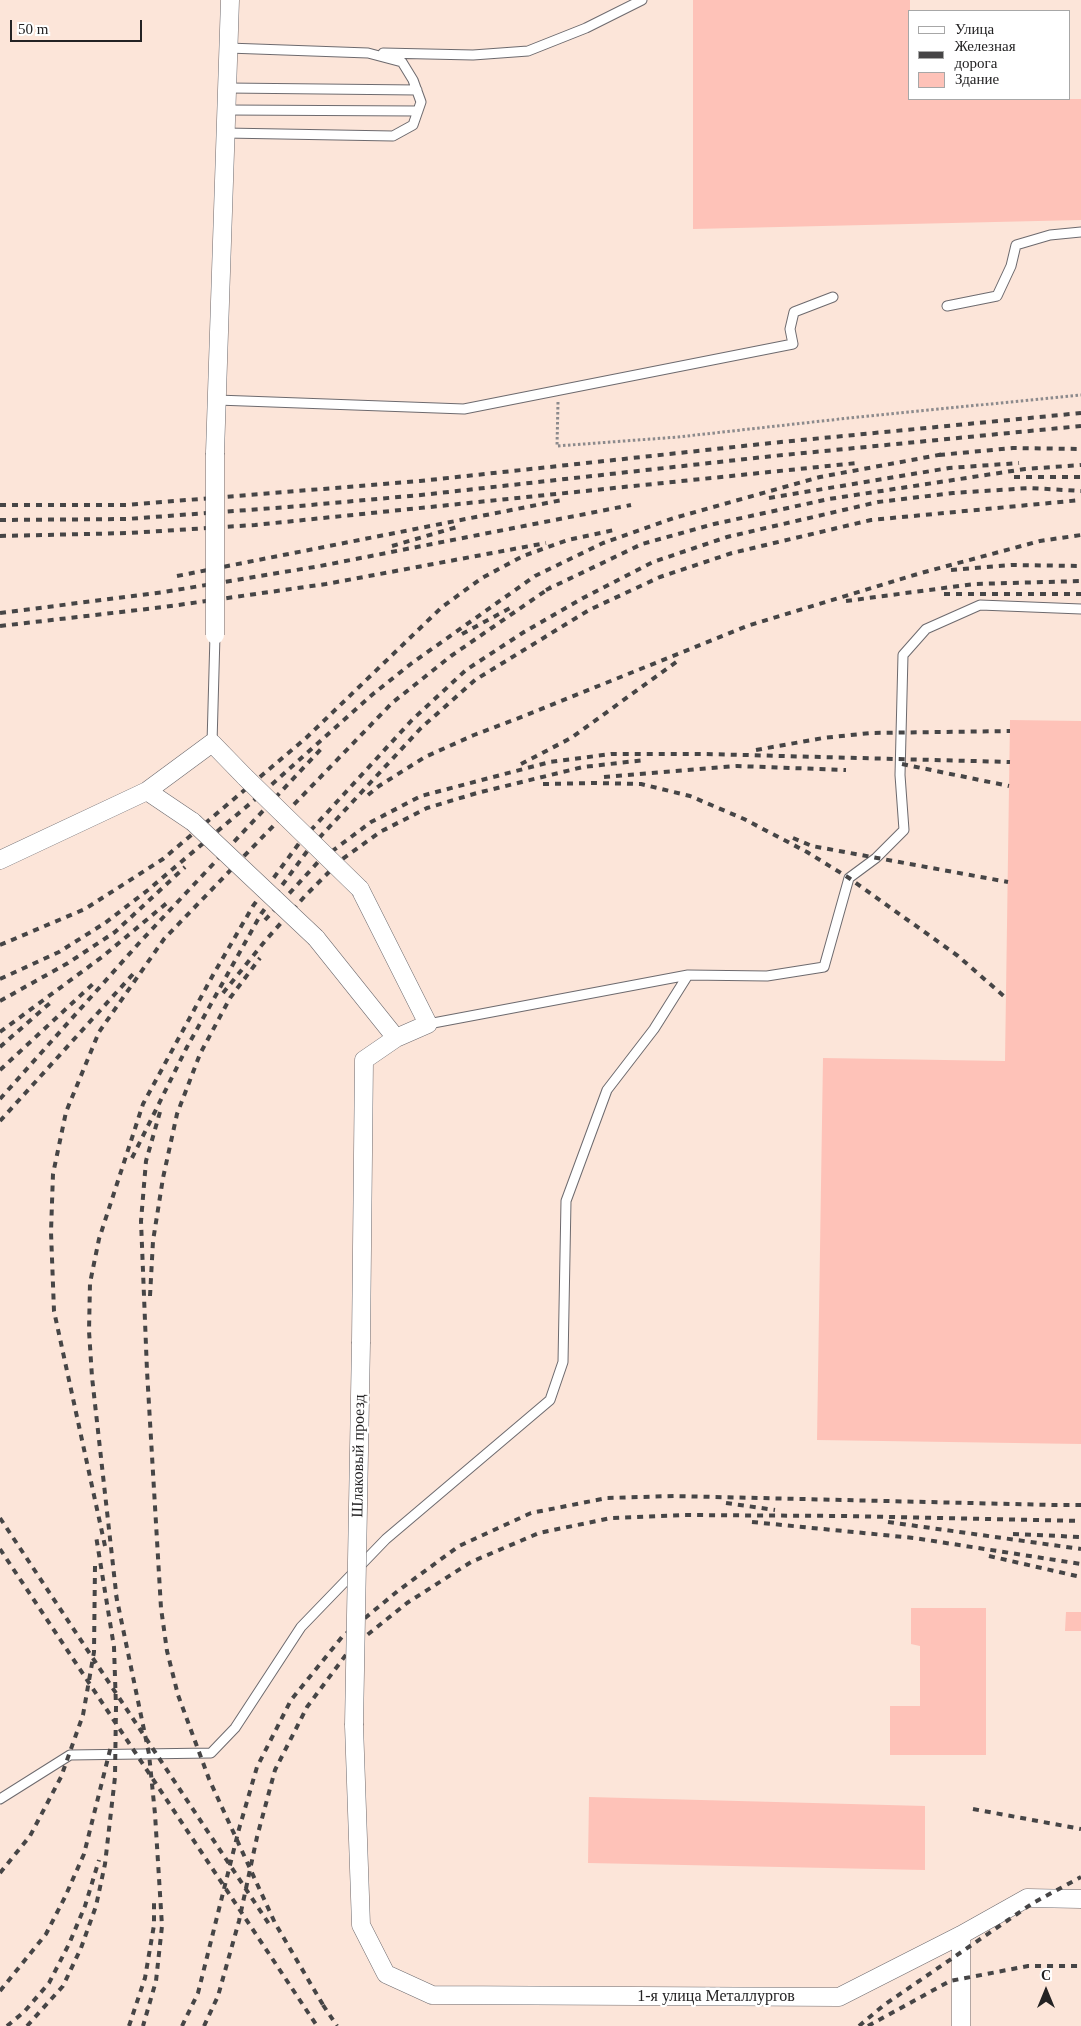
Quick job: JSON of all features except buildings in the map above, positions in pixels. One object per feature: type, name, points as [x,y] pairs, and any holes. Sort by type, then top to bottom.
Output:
[{"type":"street","points":[[215,635],[215,453],[230,0]]},
{"type":"street","points":[[0,860],[147,791],[212,743],[244,777],[360,889],[428,1024]]},
{"type":"street","points":[[147,791],[193,822],[316,938],[396,1038]]},
{"type":"street","name":"Шлаковый проезд","points":[[360,1925],[354,1725],[364,1060],[396,1038],[428,1024]]},
{"type":"street","name":"1-я улица Металлургов","points":[[360,1925],[386,1974],[432,1995],[839,1997],[961,1935],[1027,1898],[1081,1899]]},
{"type":"street","points":[[961,1935],[961,2026]]},
{"type":"lane","points":[[228,48],[473,55],[528,51],[586,28],[642,0]]},
{"type":"lane","points":[[226,133],[394,136],[413,125],[421,102],[417,90],[402,62],[368,53]]},
{"type":"lane","points":[[227,88],[417,90]]},
{"type":"lane","points":[[226,110],[418,111]]},
{"type":"lane","points":[[947,306],[997,296],[1011,266],[1016,245],[1050,235],[1081,232]]},
{"type":"lane","points":[[217,400],[464,409],[793,344],[790,329],[794,312],[833,297]]},
{"type":"lane","points":[[428,1024],[688,975],[767,976],[824,966],[849,878],[876,858],[904,830],[900,775],[903,655],[926,629],[980,606],[1081,608]]},
{"type":"lane","points":[[212,743],[215,635]]},
{"type":"lane","points":[[0,1799],[70,1755],[211,1753],[236,1728],[302,1627],[386,1539],[550,1400],[563,1362],[566,1201],[607,1090],[654,1029],[688,975]]},
{"type":"path","points":[[558,390],[556,446],[678,437],[1081,395]]},
{"type":"shaded area","points":[[0,0],[1081,0],[1081,2026],[0,2026]]},
{"type":"railway","points":[[0,505],[126,505],[420,481],[771,443],[1081,413]]},
{"type":"railway","points":[[0,520],[127,519],[288,507],[421,495],[773,456],[1081,426]]},
{"type":"railway","points":[[939,455],[1013,448],[1081,449]]},
{"type":"railway","points":[[0,979],[59,952],[105,923],[148,890],[259,796],[373,694],[412,663],[535,576],[603,543],[674,518],[820,477],[944,454]]},
{"type":"railway","points":[[0,536],[129,533],[255,525],[857,463]]},
{"type":"railway","points":[[769,498],[949,468],[1019,463]]},
{"type":"railway","points":[[546,590],[642,544],[714,524],[829,499],[1025,469],[1081,465]]},
{"type":"railway","points":[[1014,477],[1081,477]]},
{"type":"railway","points":[[117,1601],[92,1377],[89,1331],[90,1283],[99,1239],[143,1104],[253,906],[300,842],[412,720],[466,670],[524,632],[583,598],[653,562],[727,537],[878,502],[953,493],[1030,488],[1081,491]]},
{"type":"railway","points":[[177,576],[562,500]]},
{"type":"railway","points":[[132,1158],[187,1047],[261,914],[308,850],[421,728],[475,680],[589,610],[660,577],[732,553],[871,520],[1081,500]]},
{"type":"railway","points":[[0,613],[164,592],[320,566],[631,505]]},
{"type":"railway","points":[[392,546],[457,527]]},
{"type":"railway","points":[[0,945],[85,909],[163,859],[306,738],[442,607],[482,578],[523,556],[568,540],[614,530]]},
{"type":"railway","points":[[368,795],[425,757],[474,735],[747,626],[921,573],[1040,541],[1081,535]]},
{"type":"railway","points":[[0,626],[164,607],[326,584],[546,543]]},
{"type":"railway","points":[[951,570],[1011,565],[1081,566]]},
{"type":"railway","points":[[846,601],[974,584],[1081,581]]},
{"type":"railway","points":[[105,1546],[54,1311],[51,1232],[53,1174],[66,1112],[99,1032],[164,939],[392,703],[451,656],[551,587]]},
{"type":"railway","points":[[944,594],[1081,594]]},
{"type":"railway","points":[[462,634],[512,607]]},
{"type":"railway","points":[[521,764],[571,738],[679,660]]},
{"type":"railway","points":[[756,750],[823,738],[870,733],[1010,731]]},
{"type":"railway","points":[[0,1099],[140,942],[322,748]]},
{"type":"railway","points":[[265,920],[319,861],[371,822],[421,796],[550,762],[611,754],[706,754],[1010,762]]},
{"type":"railway","points":[[223,993],[305,896],[341,860],[380,832],[427,808],[477,793],[583,767],[645,760]]},
{"type":"railway","points":[[902,764],[1009,786]]},
{"type":"railway","points":[[604,777],[737,766],[846,770]]},
{"type":"railway","points":[[543,784],[641,784],[690,796],[744,819],[807,852],[849,878],[958,956],[1006,998]]},
{"type":"railway","points":[[793,838],[812,846],[1008,882]]},
{"type":"railway","points":[[0,1001],[68,963],[115,932],[185,867]]},
{"type":"railway","points":[[0,1032],[102,957],[168,902]]},
{"type":"railway","points":[[150,1296],[153,1241],[163,1178],[177,1114],[200,1054],[230,998],[260,958]]},
{"type":"railway","points":[[0,1121],[134,973]]},
{"type":"railway","points":[[0,1070],[95,982]]},
{"type":"railway","points":[[0,1047],[50,1003]]},
{"type":"railway","points":[[160,1112],[146,1161],[141,1221],[147,1371],[161,1608],[167,1651],[178,1695],[209,1779],[275,1923],[326,2010]]},
{"type":"railway","points":[[182,2026],[198,1993],[239,1829],[257,1767],[291,1700],[342,1637],[399,1590],[459,1546],[531,1513],[607,1498],[674,1496],[1081,1505]]},
{"type":"railway","points":[[726,1503],[775,1510]]},
{"type":"railway","points":[[204,2026],[218,1996],[239,1921],[257,1837],[275,1770],[307,1707],[351,1648],[407,1603],[471,1562],[539,1533],[611,1518],[685,1515],[844,1516],[1081,1521]]},
{"type":"railway","points":[[0,1518],[269,1924]]},
{"type":"railway","points":[[752,1522],[914,1538],[1081,1564]]},
{"type":"railway","points":[[888,1522],[1081,1549]]},
{"type":"railway","points":[[1013,1534],[1081,1537]]},
{"type":"railway","points":[[27,2026],[63,1986],[81,1948],[96,1906],[105,1864],[115,1777],[116,1707],[114,1647],[96,1536]]},
{"type":"railway","points":[[0,1549],[317,2026]]},
{"type":"railway","points":[[989,1556],[1081,1577]]},
{"type":"railway","points":[[0,1873],[30,1836],[61,1777],[83,1715],[94,1652],[95,1566]]},
{"type":"railway","points":[[116,1595],[149,1754],[155,1814],[162,1926],[156,1981],[143,2026]]},
{"type":"railway","points":[[0,1991],[46,1934],[65,1897],[84,1854],[111,1746]]},
{"type":"railway","points":[[973,1809],[1081,1829]]},
{"type":"railway","points":[[7,2026],[24,2012],[49,1983],[69,1944],[85,1906],[99,1860]]},
{"type":"railway","points":[[859,2026],[884,2005],[1033,1903],[1081,1877]]},
{"type":"railway","points":[[129,2026],[145,1978],[154,1925],[154,1902]]},
{"type":"railway","points":[[868,2026],[950,1981],[1028,1966],[1081,1966]]},
{"type":"railway","points":[[323,2005],[337,2026]]}]
